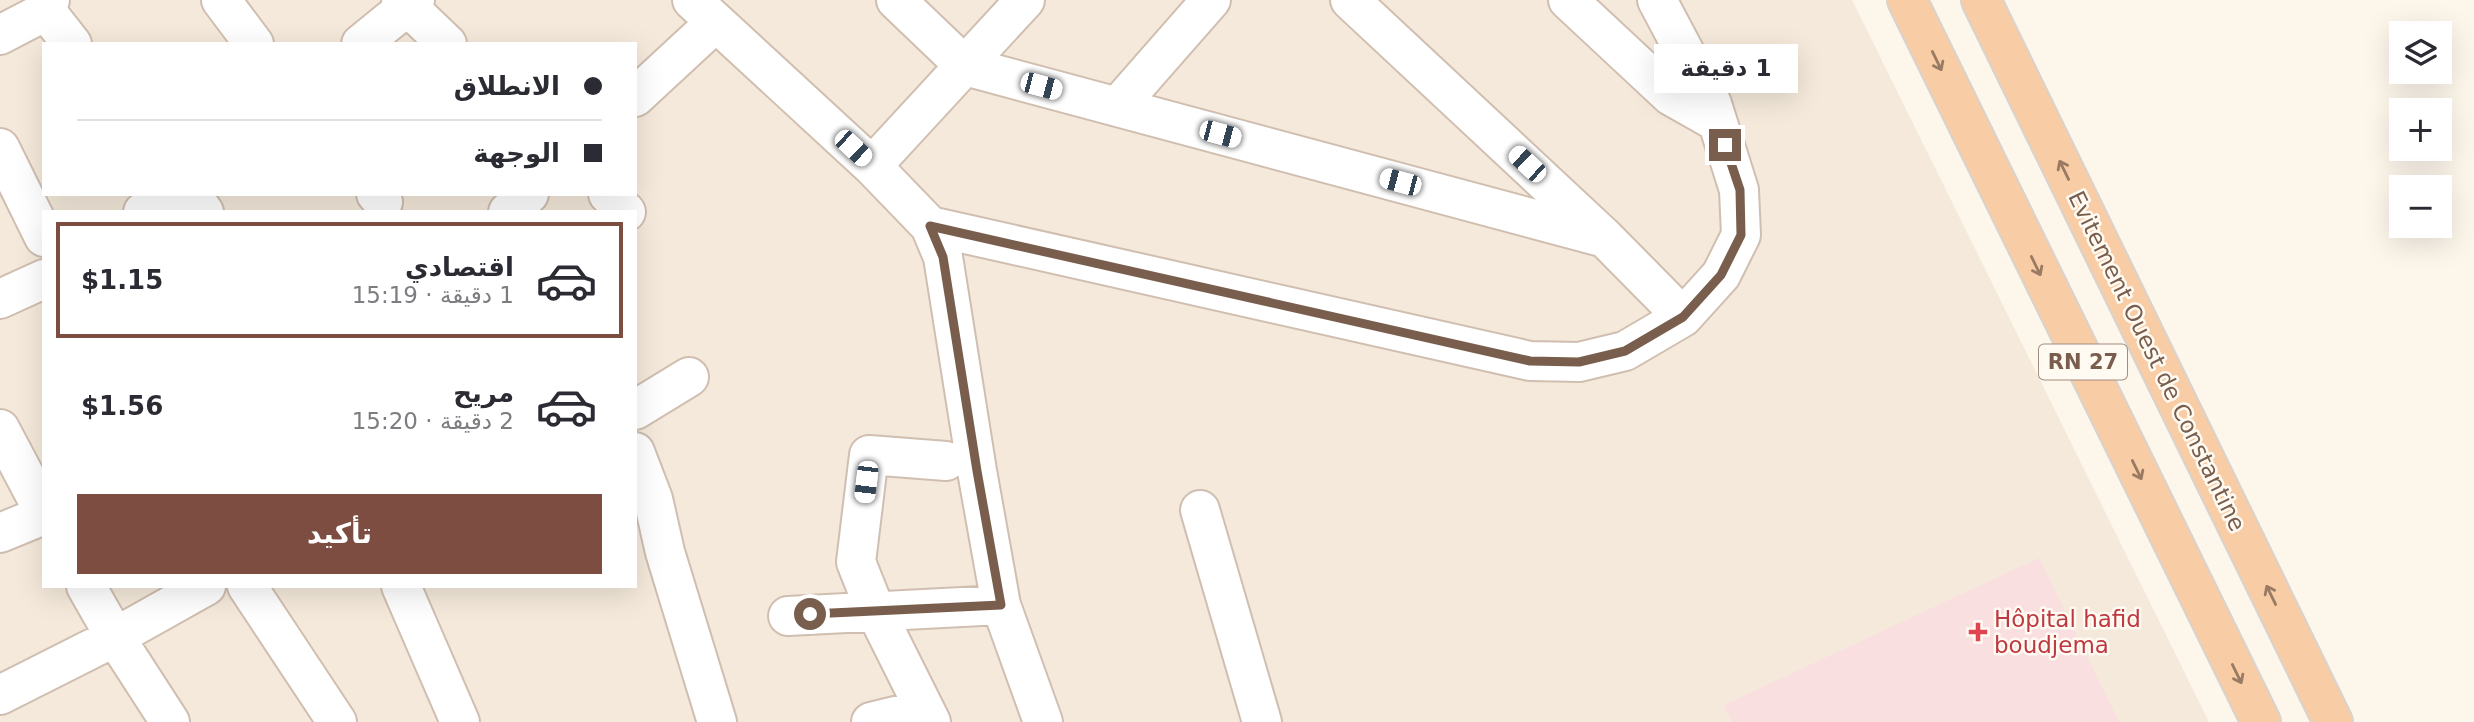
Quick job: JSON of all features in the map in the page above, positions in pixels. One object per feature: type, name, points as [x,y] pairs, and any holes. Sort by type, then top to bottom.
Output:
[{"type":"highway","name":"RN 27","points":[[1907,0],[2261,722]]},
{"type":"highway","name":"Evitement Ouest de Constantine","points":[[1981,0],[2333,722]]},
{"type":"street","points":[[221,0],[252,42]]},
{"type":"street","points":[[895,0],[965,65],[1605,238]]},
{"type":"street","points":[[872,166],[1025,0]]},
{"type":"street","points":[[1118,106],[1211,0]]},
{"type":"street","points":[[1349,0],[1605,238],[1683,317]]},
{"type":"street","points":[[1568,0],[1671,96],[1717,122]]},
{"type":"street","points":[[930,226],[1530,361],[1579,362],[1625,351],[1683,317],[1721,275],[1741,235],[1740,190],[1712,104],[1657,0]]},
{"type":"street","points":[[363,42],[407,2],[445,42]]},
{"type":"street","points":[[2,28],[48,6],[71,42]]},
{"type":"street","points":[[637,95],[704,11],[872,166],[930,226],[943,257],[1001,605],[1043,722]]},
{"type":"street","points":[[0,148],[42,233]]},
{"type":"street","points":[[146,210],[165,196]]},
{"type":"street","points":[[510,210],[527,196]]},
{"type":"street","points":[[610,196],[625,210]]},
{"type":"street","points":[[0,299],[42,280]]},
{"type":"street","points":[[637,409],[689,377]]},
{"type":"street","points":[[0,429],[42,510]]},
{"type":"street","points":[[871,722],[927,715],[875,610],[856,562],[869,455],[946,461]]},
{"type":"street","points":[[637,457],[653,499],[665,552],[717,722]]},
{"type":"street","points":[[1200,510],[1262,722]]},
{"type":"street","points":[[0,533],[42,515]]},
{"type":"street","points":[[87,588],[170,722]]},
{"type":"street","points":[[0,695],[115,637],[202,588]]},
{"type":"street","points":[[248,588],[337,722]]},
{"type":"street","points":[[402,588],[460,722]]},
{"type":"street","points":[[788,615],[1001,605]]},
{"type":"shaded area","points":[[0,0],[1852,0],[2209,722],[0,722]]},
{"type":"shaded area","name":"Hôpital hafid boudjema","points":[[2039,558],[2119,722],[1732,722],[1724,705]]},
{"type":"place","name":"Hôpital hafid boudjema","points":[[1978,632]]},
{"type":"route","points":[[810,614],[1001,605],[943,257],[930,226],[1530,361],[1579,362],[1625,351],[1683,317],[1721,275],[1741,235],[1740,190],[1725,145]]}]
